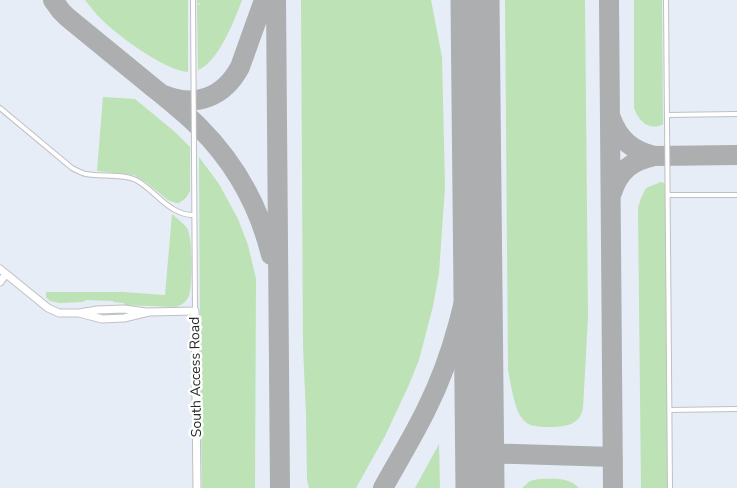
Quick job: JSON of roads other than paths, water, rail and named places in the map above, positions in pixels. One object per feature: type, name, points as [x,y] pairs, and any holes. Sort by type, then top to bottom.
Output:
[{"type":"street","name":"South Access Road","points":[[0,269],[53,311],[59,313],[79,314],[97,310],[124,308],[149,312],[195,311],[197,488]]},
{"type":"street","points":[[0,282],[6,274]]},
{"type":"lane","points":[[193,0],[195,311]]},
{"type":"lane","points":[[666,0],[670,304],[670,488]]},
{"type":"lane","points":[[0,108],[72,168],[84,174],[130,178],[145,186],[168,206],[187,215],[194,215]]},
{"type":"lane","points":[[667,115],[737,114]]},
{"type":"lane","points":[[668,195],[737,195]]},
{"type":"lane","points":[[670,410],[737,410]]}]
